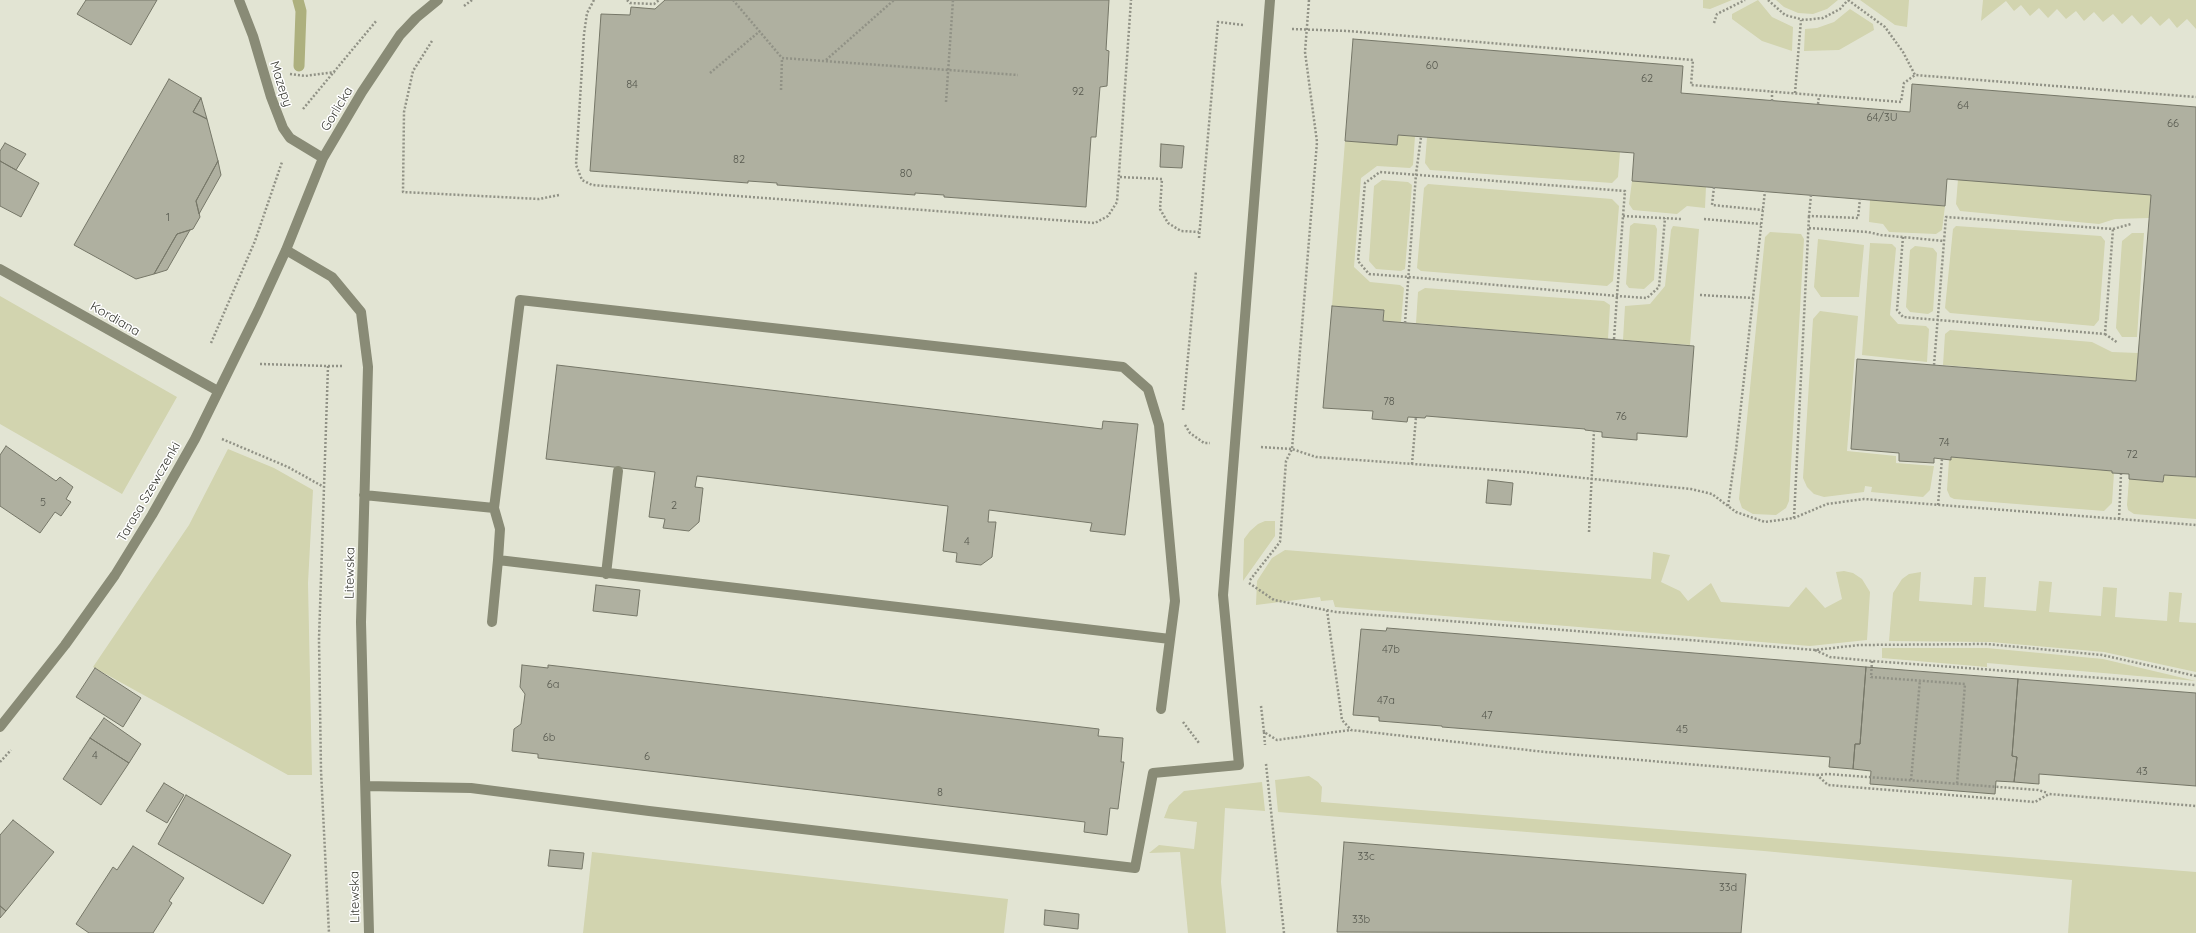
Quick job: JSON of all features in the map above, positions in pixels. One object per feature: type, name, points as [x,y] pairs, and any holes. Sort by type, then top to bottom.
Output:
[{"type":"street","name":"Mazepy","points":[[238,0],[253,36],[261,67],[277,114],[290,138],[323,158]]},
{"type":"street","name":"Gorlicka","points":[[286,250],[323,158],[362,92],[400,35],[416,18],[438,0]]},
{"type":"street","points":[[366,786],[471,788],[649,811],[1135,868],[1153,773],[1240,765],[1224,595],[1270,0]]},
{"type":"street","name":"Tarasa Szewczenki","points":[[0,727],[65,645],[115,575],[195,439],[286,250]]},
{"type":"street","name":"Litewska","points":[[286,250],[332,277],[361,312],[368,366],[361,622],[369,933]]},
{"type":"street","name":"Kordiana","points":[[0,269],[218,391]]},
{"type":"street","points":[[492,622],[500,529],[494,508],[520,300],[1123,367],[1148,389],[1159,425],[1175,601],[1161,709]]},
{"type":"street","points":[[606,574],[618,471]]},
{"type":"street","points":[[364,495],[494,508]]},
{"type":"street","points":[[498,560],[606,574],[1170,639]]},
{"type":"path","points":[[462,8],[472,0]]},
{"type":"path","points":[[590,0],[595,0]]},
{"type":"path","points":[[595,0],[587,13],[584,34],[576,165],[582,180],[592,185],[1095,223],[1108,216],[1117,202],[1120,177],[1131,0]]},
{"type":"path","points":[[627,0],[630,3],[654,4],[659,0]]},
{"type":"path","points":[[733,0],[782,58],[781,90]]},
{"type":"path","points":[[826,60],[894,0]]},
{"type":"path","points":[[946,102],[953,0]]},
{"type":"path","points":[[1249,591],[1248,583],[1280,542],[1286,461],[1292,450],[1317,142],[1304,52],[1310,0]]},
{"type":"path","points":[[1714,23],[1717,14],[1745,0]]},
{"type":"path","points":[[1768,0],[1785,15],[1801,20],[1823,18],[1840,9],[1848,0],[1885,27],[1903,52],[1915,76]]},
{"type":"path","points":[[1795,93],[1801,20]]},
{"type":"path","points":[[1199,238],[1218,22],[1245,25]]},
{"type":"path","points":[[1285,29],[1348,31],[1693,60],[1691,85],[1819,96],[1901,102],[1904,83],[1915,76],[2196,97]]},
{"type":"path","points":[[710,73],[760,31]]},
{"type":"path","points":[[435,36],[413,71],[404,112],[403,192],[539,199],[558,195]]},
{"type":"path","points":[[782,58],[1018,75]]},
{"type":"path","points":[[261,67],[289,74],[305,76],[335,72]]},
{"type":"path","points":[[1772,91],[1772,101]]},
{"type":"path","points":[[1818,104],[1819,96]]},
{"type":"path","points":[[1406,323],[1416,174],[1421,137]]},
{"type":"path","points":[[1614,339],[1617,296],[1623,216],[1624,191],[1380,172],[1364,183],[1358,262],[1369,274],[1617,296],[1647,298],[1659,286],[1665,218]]},
{"type":"path","points":[[1120,177],[1162,179],[1160,209],[1168,223],[1181,231],[1199,232]]},
{"type":"path","points":[[1714,188],[1712,205],[1763,210]]},
{"type":"path","points":[[1728,506],[1736,450],[1765,191]]},
{"type":"path","points":[[1794,518],[1811,195]]},
{"type":"path","points":[[1809,216],[1858,218],[1860,199]]},
{"type":"path","points":[[1623,216],[1681,219]]},
{"type":"path","points":[[1934,365],[1946,217],[2113,228],[2131,224]]},
{"type":"path","points":[[1704,220],[1761,224]]},
{"type":"path","points":[[1809,228],[1868,232],[1944,241]]},
{"type":"path","points":[[2105,334],[2113,228]]},
{"type":"path","points":[[1903,237],[1897,310],[1903,317],[2105,334],[2118,343]]},
{"type":"path","points":[[1183,416],[1182,404],[1196,271]]},
{"type":"path","points":[[1700,295],[1753,298]]},
{"type":"path","points":[[257,370],[261,363],[328,366],[319,646],[321,771],[330,933]]},
{"type":"path","points":[[1412,464],[1416,417]]},
{"type":"path","points":[[1184,422],[1190,433],[1204,443],[1217,444]]},
{"type":"path","points":[[1589,532],[1594,431]]},
{"type":"path","points":[[219,446],[226,433]]},
{"type":"path","points":[[222,440],[288,467],[323,486]]},
{"type":"path","points":[[1260,447],[1292,450],[1316,457],[1591,478],[1691,489],[1712,494],[1736,512],[1765,522],[1794,518],[1827,504],[1864,499],[2196,525]]},
{"type":"path","points":[[1938,505],[1942,459]]},
{"type":"path","points":[[2119,519],[2121,474]]},
{"type":"path","points":[[1225,578],[1248,583],[1274,600],[1327,610],[1815,650],[1859,645],[1987,644],[2102,655],[2196,676]]},
{"type":"path","points":[[1327,610],[1342,720],[1351,730]]},
{"type":"path","points":[[1815,650],[1830,657],[1872,661],[2196,685]]},
{"type":"path","points":[[1872,661],[1871,677],[1965,684],[1957,784]]},
{"type":"path","points":[[1911,780],[1920,680]]},
{"type":"path","points":[[1261,700],[1264,732],[1277,740],[1351,730],[1545,752],[1817,775],[1828,774],[2038,790],[2049,794],[2196,806]]},
{"type":"path","points":[[0,762],[13,747]]},
{"type":"path","points":[[1266,764],[1284,933]]},
{"type":"path","points":[[1817,775],[1828,785],[2027,802],[2035,802],[2049,794]]},
{"type":"green space","points":[[1703,0],[1732,0],[1710,9],[1703,8]]},
{"type":"green space","points":[[1758,0],[1772,17],[1793,27],[1792,51],[1762,41],[1732,19],[1732,14]]},
{"type":"green space","points":[[1776,0],[1838,0],[1827,9],[1813,14],[1798,13],[1784,7]]},
{"type":"green space","points":[[1860,0],[1909,0],[1907,27],[1895,25]]},
{"type":"green space","points":[[1983,0],[2196,0],[2196,29],[2187,19],[2177,28],[2169,18],[2160,26],[2151,16],[2141,25],[2132,15],[2122,24],[2113,14],[2103,22],[2094,12],[2084,21],[2076,11],[2066,19],[2057,9],[2048,18],[2039,8],[2030,16],[2021,5],[2014,11],[2006,1],[1981,21]]},
{"type":"green space","points":[[1850,9],[1873,24],[1874,30],[1839,50],[1804,51],[1805,29],[1817,28],[1834,22]]},
{"type":"green space","points":[[1398,135],[1415,136],[1413,165],[1410,168],[1377,166],[1361,178],[1354,267],[1370,282],[1400,285],[1404,288],[1401,322],[1383,321],[1384,310],[1332,306],[1345,141]]},
{"type":"green space","points":[[1427,137],[1620,152],[1618,177],[1612,183],[1430,170],[1425,163]]},
{"type":"green space","points":[[1958,179],[2151,195],[2149,218],[2115,219],[2099,224],[1960,211],[1956,204]]},
{"type":"green space","points":[[1382,180],[1408,182],[1412,185],[1405,269],[1401,271],[1376,269],[1369,261],[1374,186]]},
{"type":"green space","points":[[1632,181],[1706,187],[1705,208],[1687,206],[1677,214],[1633,210],[1629,204]]},
{"type":"green space","points":[[1428,184],[1612,199],[1619,206],[1613,281],[1607,286],[1421,271],[1417,268],[1424,188]]},
{"type":"green space","points":[[1870,200],[1945,206],[1942,230],[1936,234],[1889,232],[1883,224],[1869,222]]},
{"type":"green space","points":[[1634,223],[1655,225],[1657,229],[1654,280],[1644,289],[1629,288],[1626,284],[1630,226]]},
{"type":"green space","points":[[1673,226],[1699,229],[1690,345],[1623,340],[1625,306],[1650,304],[1665,286],[1671,230]]},
{"type":"green space","points":[[1956,226],[2101,236],[2105,241],[2099,320],[2094,326],[1950,313],[1945,308],[1953,229]]},
{"type":"green space","points":[[1770,232],[1801,234],[1804,239],[1789,501],[1786,508],[1776,515],[1753,514],[1742,508],[1739,499],[1765,237]]},
{"type":"green space","points":[[2132,233],[2144,233],[2137,337],[2122,337],[2116,328],[2122,241]]},
{"type":"green space","points":[[1818,239],[1864,245],[1859,297],[1821,297],[1814,287]]},
{"type":"green space","points":[[1870,243],[1892,244],[1896,248],[1890,315],[1898,324],[1926,326],[1929,329],[1927,362],[1862,355]]},
{"type":"green space","points":[[1915,246],[1933,248],[1937,253],[1933,311],[1928,314],[1910,312],[1906,307],[1910,250]]},
{"type":"green space","points":[[1425,288],[1604,301],[1610,305],[1608,339],[1416,323],[1418,292]]},
{"type":"green space","points":[[0,296],[177,397],[122,494],[0,424]]},
{"type":"green space","points":[[1820,311],[1858,316],[1847,451],[1896,456],[1896,463],[1934,466],[1930,490],[1923,497],[1871,492],[1872,487],[1865,486],[1864,492],[1824,497],[1814,494],[1807,487],[1803,478],[1813,319]]},
{"type":"green space","points":[[1950,330],[2092,342],[2112,352],[2138,353],[2136,381],[1943,365],[1945,334]]},
{"type":"green space","points":[[228,449],[274,468],[313,490],[308,583],[312,775],[288,775],[93,667],[189,525]]},
{"type":"green space","points":[[1951,457],[2112,471],[2114,473],[2112,503],[2104,511],[1954,499],[1950,497],[1947,490],[1949,460]]},
{"type":"green space","points":[[2164,475],[2196,477],[2196,519],[2134,514],[2128,510],[2129,479],[2163,482]]},
{"type":"green space","points":[[1265,521],[1275,521],[1275,536],[1243,581],[1244,539],[1258,524]]},
{"type":"green space","points":[[1285,550],[1651,579],[1653,552],[1670,555],[1661,582],[1680,591],[1688,601],[1711,583],[1721,602],[1789,607],[1806,587],[1825,608],[1842,599],[1836,572],[1844,571],[1853,573],[1862,579],[1870,592],[1867,640],[1810,646],[1335,607],[1333,600],[1321,601],[1320,597],[1256,605],[1257,581],[1272,558]]},
{"type":"green space","points":[[1921,572],[1919,601],[1972,605],[1974,577],[1986,577],[1984,607],[2036,611],[2039,581],[2052,582],[2049,612],[2101,616],[2103,587],[2117,588],[2115,617],[2167,621],[2169,592],[2182,593],[2179,622],[2196,623],[2196,672],[2104,652],[1991,642],[1889,641],[1893,593],[1902,579],[1909,574]]},
{"type":"green space","points":[[1882,648],[1987,648],[2103,659],[2196,681],[1987,663],[1987,667],[1882,658]]},
{"type":"green space","points":[[1309,776],[1318,782],[1322,787],[1321,802],[2196,872],[2196,933],[2068,933],[2072,880],[1764,851],[1278,812],[1275,780]]},
{"type":"green space","points":[[1262,782],[1265,811],[1225,808],[1221,882],[1226,933],[1188,933],[1180,852],[1149,853],[1159,845],[1194,849],[1197,822],[1164,818],[1169,805],[1184,791]]},
{"type":"green space","points":[[592,852],[1008,899],[1004,933],[583,933]]},
{"type":"building","points":[[86,0],[157,0],[131,45],[77,14]]},
{"type":"building","points":[[665,0],[1109,0],[1106,50],[1109,51],[1107,86],[1100,87],[1096,137],[1091,137],[1086,207],[944,197],[944,195],[915,193],[915,195],[777,185],[777,183],[748,181],[748,183],[590,171],[601,14],[630,15],[631,7],[655,9]]},
{"type":"building","points":[[1353,39],[1683,66],[1681,93],[1910,112],[1912,84],[2196,107],[2196,477],[2164,475],[2163,482],[2129,479],[2129,474],[2112,473],[2112,471],[1951,457],[1951,460],[1934,458],[1934,463],[1899,461],[1899,453],[1851,449],[1857,359],[2136,381],[2151,195],[1947,179],[1945,206],[1632,181],[1634,153],[1398,135],[1397,145],[1345,141]]},
{"type":"building","points":[[169,79],[201,98],[193,112],[207,119],[218,161],[196,201],[200,217],[193,229],[177,234],[154,274],[136,279],[74,245]]},
{"type":"building","points":[[201,98],[207,119],[193,112]]},
{"type":"building","points":[[5,143],[26,154],[16,170],[0,161],[0,151]]},
{"type":"building","points":[[1161,144],[1184,146],[1182,168],[1160,167]]},
{"type":"building","points":[[0,161],[39,183],[21,217],[0,206]]},
{"type":"building","points":[[218,161],[221,175],[199,214],[196,201]]},
{"type":"building","points":[[190,230],[167,270],[154,274],[177,234]]},
{"type":"building","points":[[1332,306],[1384,310],[1383,321],[1694,346],[1687,437],[1637,433],[1637,440],[1602,437],[1602,432],[1585,429],[1426,416],[1425,418],[1408,417],[1407,422],[1372,419],[1373,411],[1323,408]]},
{"type":"building","points":[[557,365],[1102,429],[1103,421],[1138,424],[1125,535],[1090,531],[1092,523],[989,510],[988,522],[996,522],[992,557],[981,565],[956,562],[957,553],[943,551],[948,506],[697,476],[695,487],[703,488],[699,522],[689,531],[663,528],[665,519],[649,517],[655,472],[546,459]]},
{"type":"building","points":[[6,446],[56,481],[60,477],[73,487],[66,499],[71,502],[61,516],[55,512],[40,533],[0,506],[0,455]]},
{"type":"building","points":[[1488,480],[1513,483],[1511,505],[1486,503]]},
{"type":"building","points":[[596,585],[640,590],[637,616],[593,611]]},
{"type":"building","points":[[1387,628],[1866,667],[1860,744],[1855,744],[1853,769],[1829,767],[1830,757],[1442,727],[1379,721],[1379,717],[1353,715],[1361,629],[1386,631]]},
{"type":"building","points":[[522,665],[548,668],[548,665],[1099,729],[1098,736],[1123,738],[1121,762],[1124,762],[1118,809],[1110,808],[1107,835],[1084,832],[1085,822],[538,758],[538,754],[512,751],[514,729],[521,724],[525,694],[520,687]]},
{"type":"building","points":[[1866,667],[2018,679],[2012,756],[2017,757],[2014,782],[1996,781],[1995,794],[1870,784],[1871,771],[1853,769],[1855,744],[1860,744]]},
{"type":"building","points":[[95,668],[141,698],[123,727],[76,697]]},
{"type":"building","points":[[2018,679],[2196,693],[2196,786],[2039,774],[2039,784],[2014,782],[2017,757],[2012,756]]},
{"type":"building","points":[[104,718],[141,744],[129,763],[90,738]]},
{"type":"building","points":[[90,738],[129,763],[101,805],[63,779]]},
{"type":"building","points":[[164,783],[184,795],[167,823],[146,811]]},
{"type":"building","points":[[186,795],[291,855],[263,904],[158,844]]},
{"type":"building","points":[[13,820],[54,852],[6,911],[0,906],[0,835]]},
{"type":"building","points":[[1344,842],[1746,874],[1741,933],[1337,932]]},
{"type":"building","points":[[133,846],[184,878],[169,901],[172,903],[153,933],[89,933],[76,924],[113,867],[117,870]]},
{"type":"building","points":[[550,850],[584,853],[582,869],[548,866]]},
{"type":"building","points":[[0,906],[6,911],[0,918]]},
{"type":"building","points":[[1045,910],[1079,914],[1078,929],[1044,925]]},
{"type":"waterway","points":[[298,0],[301,11],[299,66]]}]
